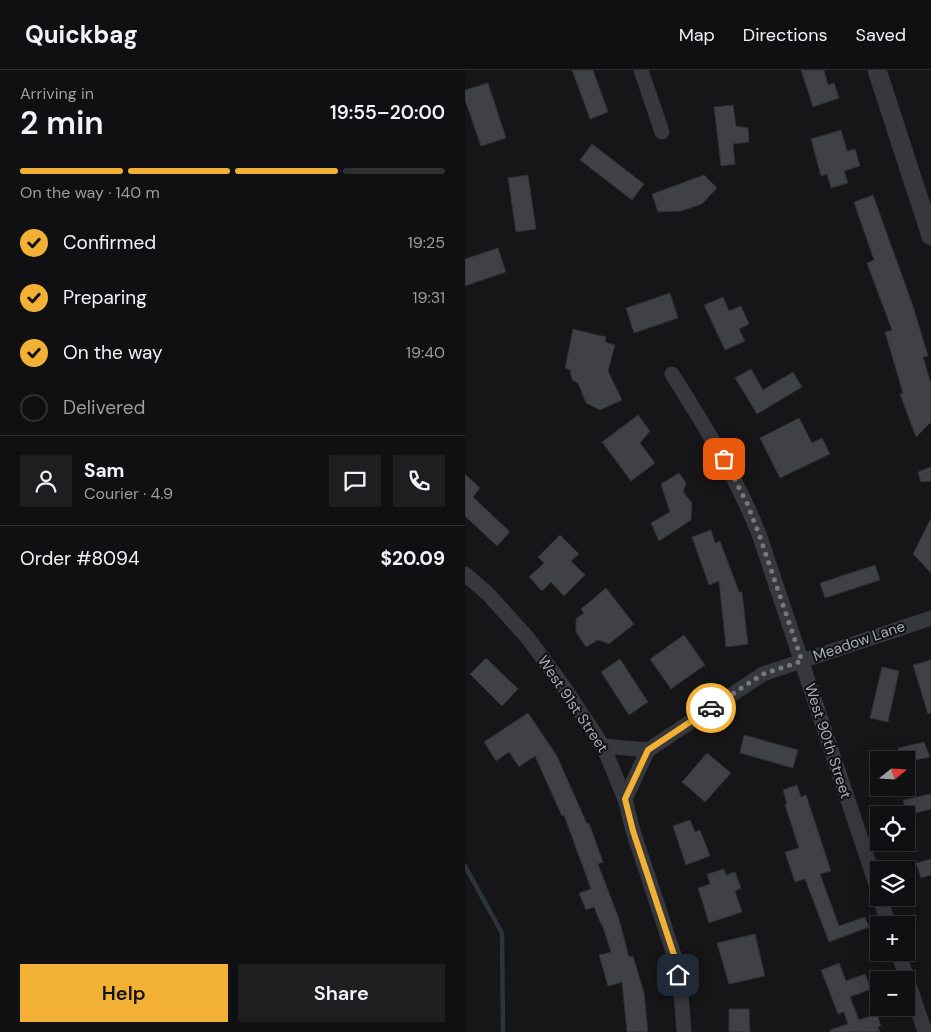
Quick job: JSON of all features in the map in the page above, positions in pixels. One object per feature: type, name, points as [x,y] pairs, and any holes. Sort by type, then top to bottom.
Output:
[{"type":"street","points":[[641,70],[662,132]]},
{"type":"street","points":[[877,70],[931,236]]},
{"type":"street","name":"West 90th Street","points":[[672,374],[724,459],[747,503],[870,866]]},
{"type":"street","name":"West 91st Street","points":[[465,574],[488,594],[527,637],[561,683],[603,746],[625,799],[633,831],[675,958],[681,993],[684,1032]]},
{"type":"street","name":"Meadow Lane","points":[[648,750],[763,674],[931,618]]},
{"type":"street","points":[[603,746],[648,750],[625,799]]},
{"type":"street","points":[[901,961],[925,1032]]},
{"type":"building","points":[[572,70],[593,70],[608,112],[590,119]]},
{"type":"building","points":[[801,70],[824,70],[828,85],[834,83],[839,98],[813,107]]},
{"type":"building","points":[[488,83],[506,138],[481,146],[465,100],[465,90]]},
{"type":"building","points":[[733,105],[736,126],[748,128],[749,142],[733,144],[735,164],[721,166],[714,107]]},
{"type":"building","points":[[841,130],[847,151],[855,149],[860,166],[844,171],[848,183],[831,188],[827,174],[821,176],[811,139]]},
{"type":"building","points":[[592,144],[644,184],[632,200],[580,160]]},
{"type":"building","points":[[528,175],[536,229],[516,232],[508,178]]},
{"type":"building","points":[[704,175],[717,188],[702,204],[681,211],[658,212],[652,194]]},
{"type":"building","points":[[873,195],[913,306],[928,356],[923,357],[931,384],[931,422],[916,437],[900,394],[903,393],[885,332],[892,330],[867,263],[874,260],[854,202]]},
{"type":"building","points":[[498,248],[506,272],[465,286],[465,259]]},
{"type":"building","points":[[670,293],[678,318],[634,333],[626,308]]},
{"type":"building","points":[[723,297],[729,311],[741,306],[749,324],[739,329],[745,341],[725,350],[704,305]]},
{"type":"building","points":[[573,329],[606,337],[605,342],[615,345],[608,371],[622,400],[600,410],[586,403],[578,383],[572,380],[570,370],[565,368]]},
{"type":"building","points":[[751,369],[763,390],[793,372],[802,387],[757,414],[735,378]]},
{"type":"building","points":[[638,415],[650,431],[640,443],[655,463],[631,481],[602,442]]},
{"type":"building","points":[[799,418],[812,443],[822,438],[830,454],[780,478],[760,438]]},
{"type":"building","points":[[931,467],[931,481],[921,482],[918,472]]},
{"type":"building","points":[[679,473],[686,483],[683,492],[692,503],[691,520],[659,541],[651,523],[670,512],[661,484]]},
{"type":"building","points":[[465,474],[480,488],[473,497],[510,532],[497,546],[465,516]]},
{"type":"building","points":[[931,518],[931,573],[913,554]]},
{"type":"building","points":[[711,530],[715,543],[720,541],[739,592],[742,592],[748,644],[726,647],[719,581],[709,585],[692,537]]},
{"type":"building","points":[[560,535],[579,554],[571,561],[585,575],[564,596],[551,582],[542,591],[529,577],[544,563],[538,557]]},
{"type":"building","points":[[875,565],[880,580],[825,598],[820,583]]},
{"type":"building","points":[[606,588],[634,624],[609,644],[598,640],[586,647],[576,632],[576,619],[584,613],[581,609]]},
{"type":"building","points":[[684,635],[705,665],[671,689],[650,659]]},
{"type":"building","points":[[486,658],[518,689],[502,706],[470,674]]},
{"type":"building","points":[[620,659],[648,702],[629,715],[601,672]]},
{"type":"building","points":[[931,660],[931,713],[928,714],[913,665]]},
{"type":"building","points":[[882,667],[899,671],[888,722],[870,718]]},
{"type":"building","points":[[528,713],[557,756],[587,824],[589,823],[603,862],[598,864],[619,919],[629,957],[633,956],[644,993],[648,1032],[627,1032],[622,982],[608,986],[599,955],[611,952],[594,907],[586,910],[579,893],[591,889],[564,815],[562,816],[535,756],[519,767],[509,752],[496,761],[484,742]]},
{"type":"building","points":[[744,735],[798,750],[793,768],[740,753]]},
{"type":"building","points":[[924,742],[930,757],[915,760],[915,751],[899,751],[898,748]]},
{"type":"building","points":[[707,753],[731,773],[705,802],[682,782]]},
{"type":"building","points":[[797,785],[801,797],[806,795],[831,871],[820,874],[839,926],[865,917],[869,927],[829,942],[805,879],[795,882],[785,852],[799,848],[785,805],[787,804],[783,790]]},
{"type":"building","points":[[931,794],[931,809],[915,813],[915,806],[905,806],[903,800]]},
{"type":"building","points":[[690,820],[695,832],[700,830],[710,856],[686,865],[673,826]]},
{"type":"building","points":[[931,859],[931,875],[921,878],[916,863]]},
{"type":"building","points":[[724,869],[726,875],[735,872],[741,888],[735,891],[742,912],[709,923],[698,888],[710,884],[707,874]]},
{"type":"building","points":[[755,934],[765,976],[729,984],[717,943]]},
{"type":"building","points":[[839,963],[846,981],[865,974],[870,989],[850,997],[859,1020],[878,1016],[881,1026],[878,1027],[880,1032],[830,1032],[830,1030],[848,1024],[844,1012],[838,1014],[821,970]]},
{"type":"building","points":[[729,1009],[749,1009],[750,1032],[729,1032]]},
{"type":"waterway","points":[[465,866],[502,933],[503,1032]]},
{"type":"way so far","points":[[711,708],[763,674],[802,661],[759,534],[747,503],[724,459]]},
{"type":"route","points":[[678,975],[675,958],[633,831],[625,799],[648,750],[711,708]]}]
